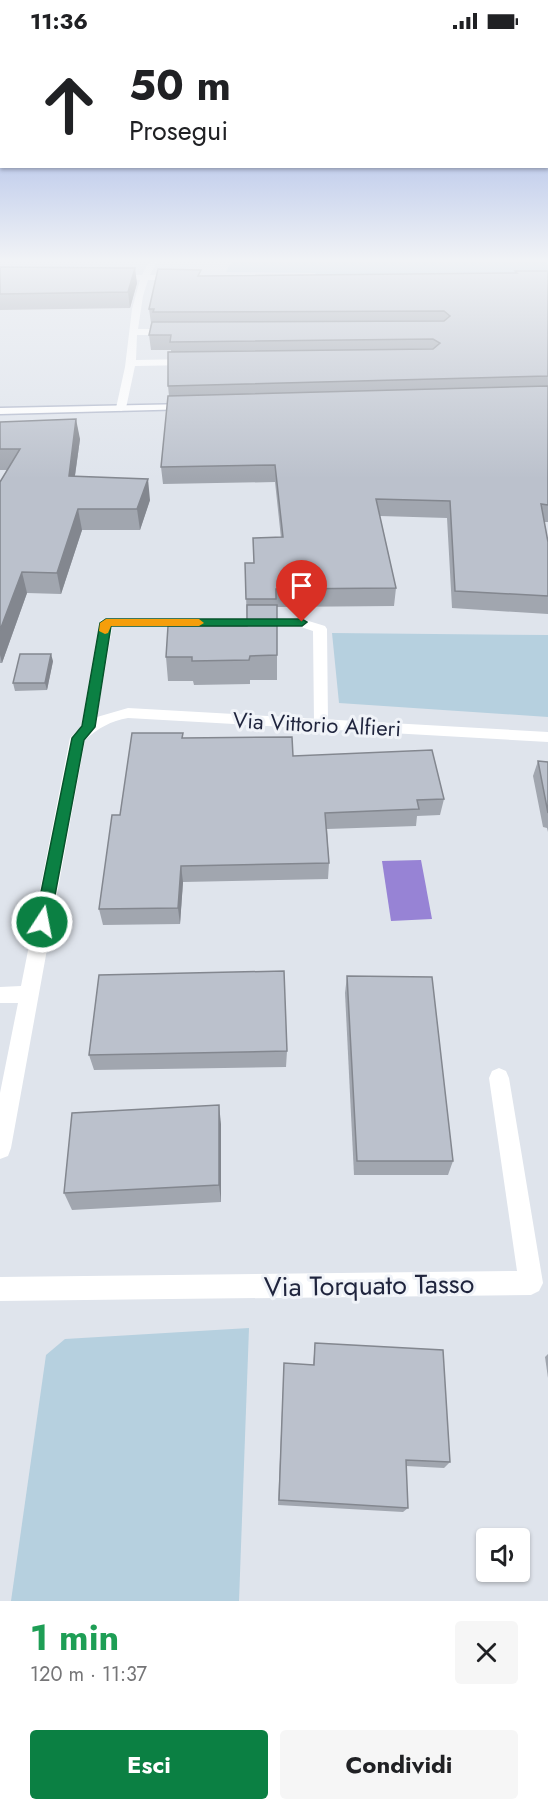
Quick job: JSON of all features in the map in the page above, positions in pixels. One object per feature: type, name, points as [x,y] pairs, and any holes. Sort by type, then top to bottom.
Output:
[{"type":"street","points":[[121,408],[130,363],[132,333]]},
{"type":"street","points":[[130,363],[200,362]]},
{"type":"street","points":[[0,411],[203,406]]},
{"type":"street","points":[[0,1148],[78,738],[88,727],[106,623],[302,622],[314,625],[320,629],[321,723]]},
{"type":"street","name":"Via Vittorio Alfieri","points":[[88,727],[109,716],[128,713],[548,737]]},
{"type":"street","points":[[0,995],[28,994]]},
{"type":"street","name":"Via Torquato Tasso","points":[[0,1289],[531,1283],[499,1078]]},
{"type":"shaded area","points":[[332,633],[548,635],[548,717],[339,703]]},
{"type":"shaded area","points":[[421,860],[432,919],[391,921],[382,861]]},
{"type":"shaded area","points":[[249,1328],[239,1601],[11,1601],[46,1355],[65,1339]]},
{"type":"building","points":[[150,333],[548,333],[548,376],[168,386],[168,352],[433,349],[440,343],[433,339],[170,342],[171,335],[149,335]]},
{"type":"building","points":[[548,386],[548,505],[541,504],[548,542],[548,596],[455,591],[450,501],[376,499],[396,588],[276,589],[276,599],[246,599],[245,563],[254,563],[253,538],[283,537],[275,465],[161,467],[168,396]]},
{"type":"building","points":[[76,419],[69,476],[148,479],[137,509],[78,509],[57,573],[22,572],[0,630],[0,482],[20,449],[0,449],[0,422]]},
{"type":"building","points":[[247,605],[277,605],[277,655],[250,656],[249,660],[192,661],[192,657],[166,657],[168,626],[247,626]]},
{"type":"building","points":[[20,654],[51,654],[45,683],[13,683]]},
{"type":"building","points":[[132,733],[183,733],[182,738],[292,737],[293,756],[432,750],[444,799],[417,800],[419,809],[325,813],[329,863],[181,866],[178,908],[99,909],[112,815],[120,815]]},
{"type":"building","points":[[538,761],[548,762],[548,813]]},
{"type":"building","points":[[284,971],[287,1051],[89,1055],[99,975]]},
{"type":"building","points":[[347,976],[432,977],[453,1161],[357,1161]]},
{"type":"building","points":[[219,1105],[219,1185],[64,1193],[72,1113]]},
{"type":"building","points":[[315,1343],[443,1350],[450,1462],[406,1460],[408,1508],[279,1500],[284,1363],[314,1365]]},
{"type":"slow traffic","points":[[105,631],[106,623],[199,623]]},
{"type":"route","points":[[42,922],[78,738],[88,727],[106,623],[302,622]]}]
